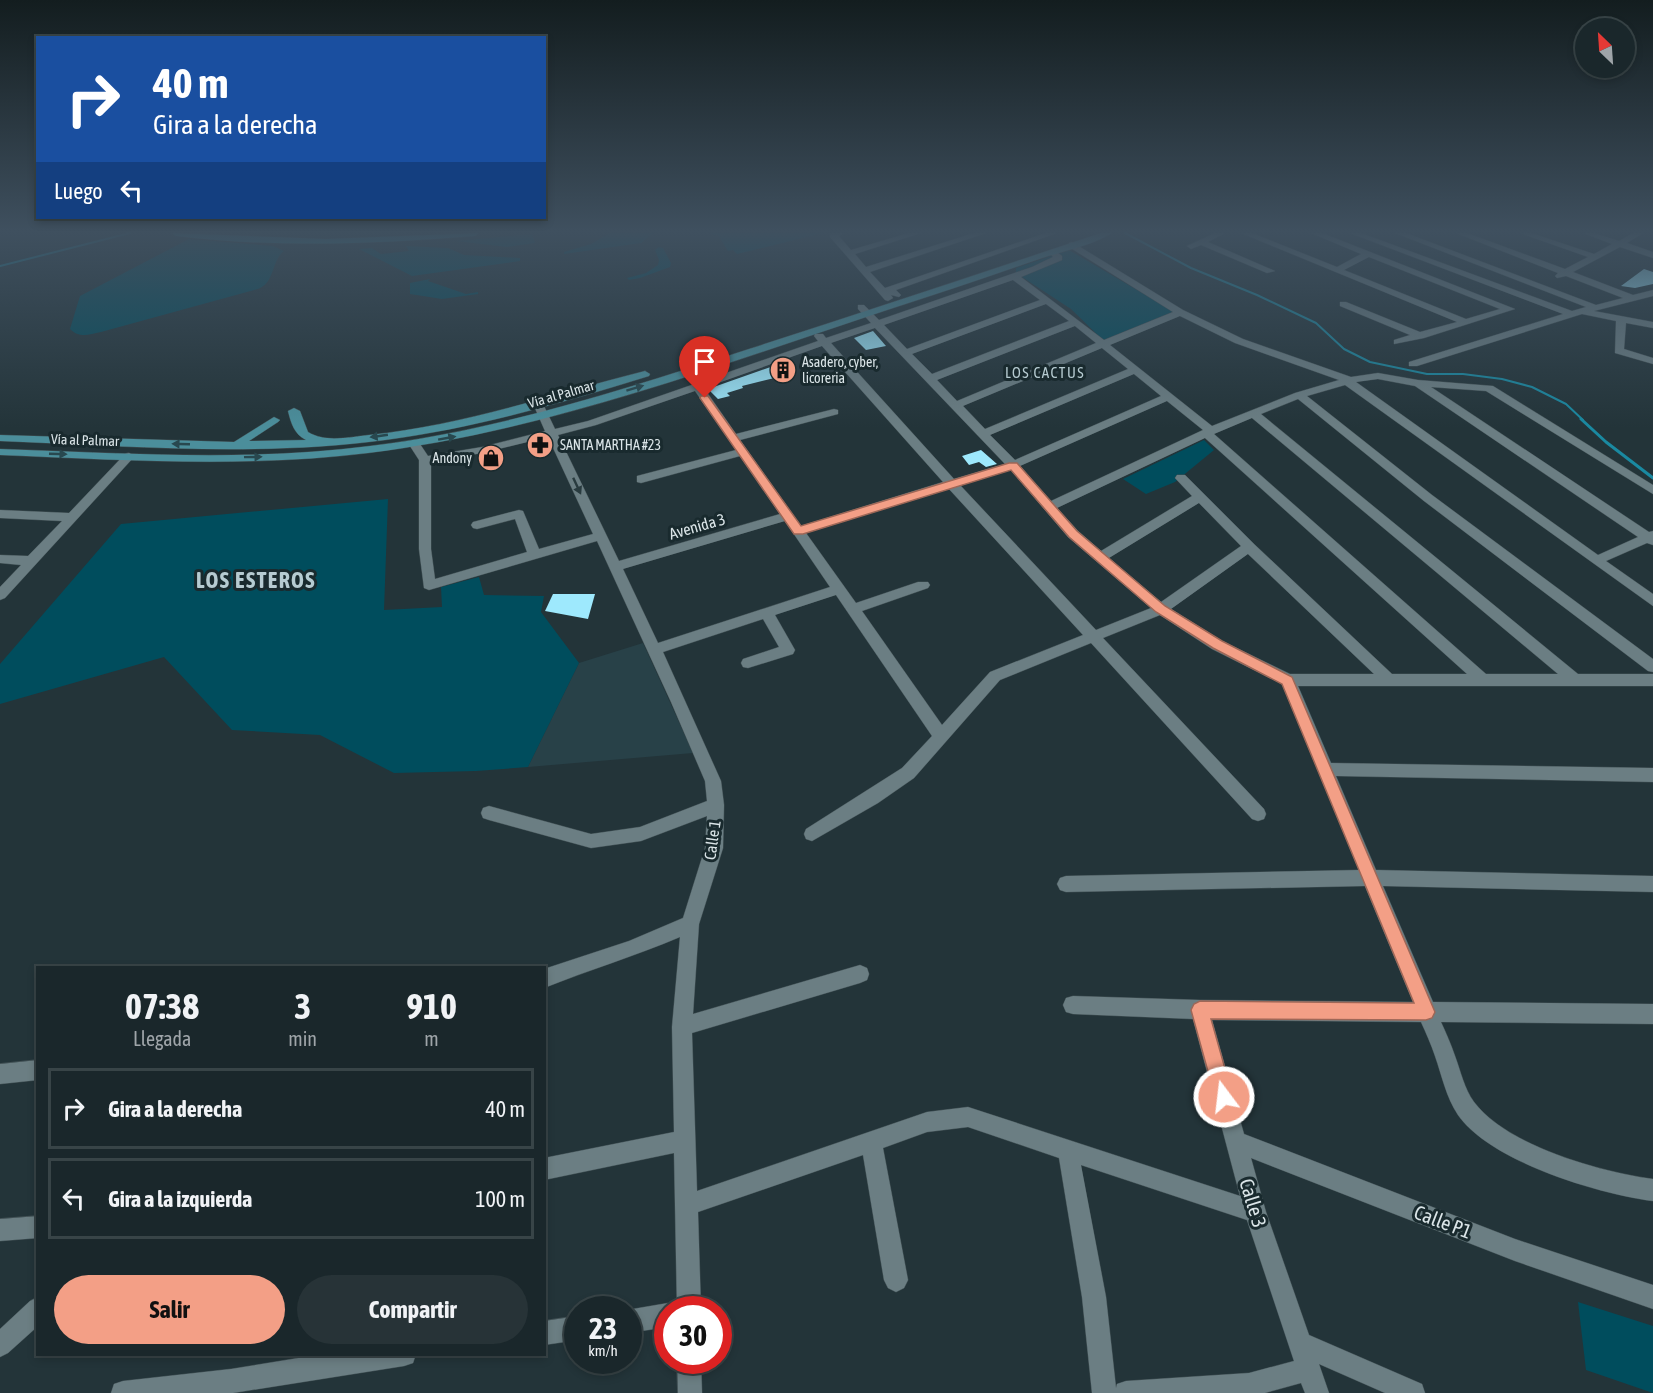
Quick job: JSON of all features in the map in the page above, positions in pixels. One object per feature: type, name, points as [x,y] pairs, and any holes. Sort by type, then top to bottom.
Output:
[{"type":"main road","name":"Vía al Palmar","points":[[0,438],[221,445],[346,441],[475,422],[542,411],[869,315],[890,298]]},
{"type":"main road","name":"Vía al Palmar","points":[[0,452],[129,456],[311,455],[414,443],[542,411],[869,315],[919,298]]},
{"type":"main road","points":[[294,411],[299,430],[303,435],[314,439],[346,441]]},
{"type":"main road","points":[[221,445],[246,439],[274,420]]},
{"type":"street","points":[[424,460],[482,450],[592,423],[825,342],[869,315],[932,298]]},
{"type":"street","points":[[1045,298],[1168,396],[1484,681]]},
{"type":"street","points":[[1157,298],[1180,312],[1239,341],[1348,381],[1653,601]]},
{"type":"street","points":[[1406,298],[1466,322]]},
{"type":"street","points":[[1481,298],[1509,309]]},
{"type":"street","points":[[1534,298],[1577,313],[1653,325]]},
{"type":"street","points":[[1570,298],[1594,307]]},
{"type":"street","points":[[1413,364],[1628,298]]},
{"type":"street","points":[[907,352],[1048,300]]},
{"type":"street","points":[[1398,342],[1530,303]]},
{"type":"street","points":[[1343,304],[1420,336]]},
{"type":"street","points":[[956,405],[1180,312]]},
{"type":"street","points":[[869,315],[932,378],[1073,534],[1161,609],[1217,645],[1288,680],[1653,680]]},
{"type":"street","points":[[1621,319],[1619,351],[1653,361]]},
{"type":"street","points":[[932,378],[1076,322]]},
{"type":"street","points":[[815,331],[883,410],[1258,814]]},
{"type":"street","points":[[983,434],[1136,370]]},
{"type":"street","points":[[1050,507],[1208,432],[1299,395],[1348,381],[1385,376],[1418,383],[1489,388],[1653,490]]},
{"type":"street","points":[[1418,383],[1651,538]]},
{"type":"street","points":[[698,387],[941,736]]},
{"type":"street","points":[[1299,395],[1428,498],[1653,667]]},
{"type":"street","points":[[798,531],[1013,465],[1168,396]]},
{"type":"street","name":"Calle 1","points":[[542,411],[713,781],[716,805],[714,849],[690,924],[682,1028],[689,1296]]},
{"type":"street","points":[[733,438],[834,412]]},
{"type":"street","points":[[1254,414],[1576,681]]},
{"type":"street","points":[[414,443],[424,460],[425,549],[429,585],[600,536]]},
{"type":"street","points":[[641,479],[742,452]]},
{"type":"street","points":[[0,595],[129,456]]},
{"type":"street","points":[[1181,478],[1249,547],[1390,681]]},
{"type":"street","points":[[1100,557],[1200,497]]},
{"type":"street","points":[[0,514],[72,517]]},
{"type":"street","points":[[477,525],[519,514],[535,555]]},
{"type":"street","name":"Avenida 3","points":[[615,567],[788,516]]},
{"type":"street","points":[[1597,560],[1651,538]]},
{"type":"street","points":[[812,834],[908,773],[995,676],[1161,609],[1249,547]]},
{"type":"street","points":[[0,559],[32,561]]},
{"type":"street","points":[[853,609],[923,585]]},
{"type":"street","points":[[654,650],[838,589]]},
{"type":"street","points":[[748,663],[788,650],[767,613]]},
{"type":"street","points":[[1288,680],[1445,1055],[1456,1090],[1472,1117],[1501,1140],[1581,1174],[1628,1188],[1651,1191]]},
{"type":"street","points":[[1325,769],[1653,775]]},
{"type":"street","points":[[489,813],[591,841],[641,834],[716,805]]},
{"type":"street","points":[[1066,884],[1371,878],[1651,888]]},
{"type":"street","points":[[546,981],[564,970],[630,950],[690,924]]},
{"type":"street","points":[[682,1028],[725,1012],[860,974]]},
{"type":"street","points":[[1073,1005],[1200,1010],[1653,1014]]},
{"type":"street","name":"Calle 3","points":[[1200,1010],[1255,1212],[1317,1393]]},
{"type":"street","points":[[0,1074],[36,1071]]},
{"type":"street","points":[[687,1205],[872,1143],[927,1122],[968,1117],[1255,1212]]},
{"type":"street","points":[[546,1169],[686,1140]]},
{"type":"street","name":"Calle P1","points":[[1235,1141],[1515,1250],[1653,1297]]},
{"type":"street","points":[[872,1143],[896,1280]]},
{"type":"street","points":[[1068,1150],[1094,1297],[1104,1393]]},
{"type":"street","points":[[0,1230],[36,1227]]},
{"type":"street","points":[[0,1345],[36,1311]]},
{"type":"street","points":[[546,1333],[564,1330]]},
{"type":"street","points":[[1300,1343],[1413,1393]]},
{"type":"street","points":[[123,1393],[231,1381],[391,1356]]},
{"type":"street","points":[[1126,1393],[1249,1385],[1309,1369]]},
{"type":"street","points":[[690,1374],[690,1393]]},
{"type":"shaded area","points":[[79,298],[225,298],[92,334],[80,335],[70,329]]},
{"type":"shaded area","points":[[1054,298],[1151,298],[1176,313],[1106,343],[1071,309]]},
{"type":"shaded area","points":[[1204,440],[1214,450],[1175,482],[1146,494],[1123,479]]},
{"type":"shaded area","points":[[388,499],[384,610],[442,607],[441,587],[479,577],[484,595],[544,596],[541,612],[579,663],[528,767],[394,773],[320,735],[232,730],[164,657],[0,704],[0,664],[121,524]]},
{"type":"shaded area","points":[[643,643],[693,753],[528,767],[579,663]]},
{"type":"shaded area","points":[[1578,1302],[1653,1326],[1653,1393],[1586,1370]]},
{"type":"building","points":[[873,331],[886,346],[866,350],[854,338]]},
{"type":"building","points":[[785,362],[795,373],[742,386],[743,388],[727,393],[730,396],[718,399],[708,389]]},
{"type":"building","name":"SANTA MARTHA #23","points":[[547,440],[551,448],[532,453],[528,444]]},
{"type":"building","points":[[981,450],[997,464],[986,467],[979,462],[969,465],[962,456]]},
{"type":"building","points":[[553,594],[595,594],[588,619],[545,611]]},
{"type":"waterway","points":[[1263,298],[1316,323],[1344,349],[1370,362],[1427,374],[1463,374],[1502,379],[1532,387],[1566,404],[1583,420]]},
{"type":"waterway","points":[[1581,419],[1606,442],[1653,478]]},
{"type":"place","name":"Asadero, cyber, licoreria","points":[[783,370]]},
{"type":"place","name":"SANTA MARTHA #23","points":[[540,445]]},
{"type":"place","name":"Andony","points":[[491,458]]},
{"type":"district","name":"LOS CACTUS","points":[[1045,373]]},
{"type":"district","name":"LOS ESTEROS","points":[[256,580]]},
{"type":"route","points":[[705,398],[798,531],[1013,465],[1073,534],[1161,609],[1217,645],[1288,680],[1426,1012],[1200,1010],[1224,1097]]}]
